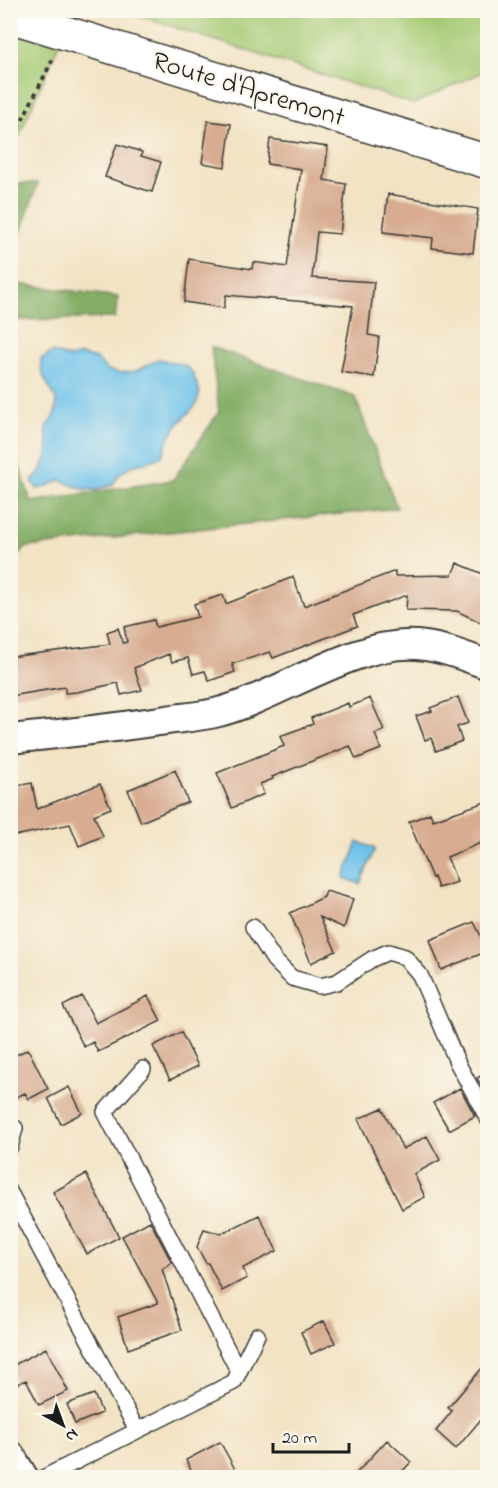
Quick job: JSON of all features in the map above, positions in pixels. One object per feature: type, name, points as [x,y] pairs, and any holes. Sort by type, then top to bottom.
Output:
[{"type":"street","name":"Route d'Apremont","points":[[10,16],[488,162]]},
{"type":"street","points":[[10,739],[117,727],[215,712],[250,701],[359,654],[389,648],[416,645],[449,651],[488,665]]},
{"type":"street","points":[[10,1455],[24,1478]]},
{"type":"lane","points":[[253,927],[274,960],[292,978],[320,986],[337,982],[372,959],[388,952],[405,957],[420,975],[458,1065],[488,1119]]},
{"type":"lane","points":[[143,1070],[105,1112],[239,1372]]},
{"type":"lane","points":[[10,1147],[15,1128]]},
{"type":"lane","points":[[10,1193],[137,1430]]},
{"type":"lane","points":[[43,1478],[234,1382],[257,1335]]},
{"type":"path","points":[[10,144],[66,34]]},
{"type":"green space","points":[[11,11],[73,11],[11,155]]},
{"type":"green space","points":[[124,11],[487,11],[487,70],[413,104]]},
{"type":"green space","points":[[38,183],[11,260],[11,184]]},
{"type":"green space","points":[[11,283],[118,297],[115,318],[14,320],[11,338]]},
{"type":"green space","points":[[211,347],[355,397],[397,508],[27,547],[11,562],[11,438],[31,502],[173,480],[219,412]]},
{"type":"water","points":[[53,352],[70,358],[81,355],[96,359],[107,370],[120,373],[136,371],[159,359],[184,365],[192,372],[200,392],[196,405],[178,424],[168,439],[162,456],[131,466],[120,474],[112,485],[95,490],[82,489],[60,480],[37,489],[32,481],[45,463],[48,450],[46,428],[56,408],[56,400],[45,379],[41,359]]},
{"type":"water","points":[[358,842],[375,849],[360,884],[344,878]]},
{"type":"building","points":[[208,121],[231,124],[225,167],[202,163]]},
{"type":"building","points":[[270,139],[328,147],[324,180],[346,184],[340,234],[317,232],[312,278],[374,282],[368,335],[379,337],[374,377],[341,372],[353,306],[226,295],[224,308],[184,302],[189,259],[252,269],[253,262],[287,267],[301,169],[267,164]]},
{"type":"building","points":[[117,144],[142,152],[141,156],[161,162],[152,192],[105,177]]},
{"type":"building","points":[[388,194],[478,209],[473,253],[432,248],[433,238],[383,232]]},
{"type":"building","points":[[457,563],[488,576],[488,626],[457,611],[406,610],[407,595],[353,615],[357,626],[273,658],[270,652],[232,664],[235,672],[209,681],[205,671],[193,674],[188,658],[172,662],[169,654],[134,668],[142,690],[121,695],[118,683],[77,692],[65,693],[65,687],[10,696],[10,657],[110,644],[107,632],[118,628],[123,643],[127,642],[124,627],[154,620],[156,627],[198,617],[194,604],[223,595],[226,604],[293,577],[304,606],[395,571],[395,576],[452,575]]},
{"type":"building","points":[[458,697],[468,723],[457,727],[462,741],[436,751],[431,738],[425,740],[416,716],[432,711],[430,708]]},
{"type":"building","points":[[370,698],[384,730],[375,734],[381,749],[356,759],[350,746],[272,777],[273,779],[260,784],[264,794],[232,808],[217,773],[284,746],[280,736],[313,724],[311,718],[348,703],[349,707]]},
{"type":"building","points":[[175,770],[188,802],[141,822],[128,790]]},
{"type":"building","points":[[32,783],[37,809],[100,784],[111,808],[94,815],[103,836],[79,846],[70,824],[10,837],[10,787]]},
{"type":"building","points":[[488,801],[488,840],[447,857],[457,882],[438,888],[409,822],[430,813],[433,820]]},
{"type":"building","points":[[326,891],[353,899],[344,928],[320,917],[336,951],[311,963],[290,913],[324,897]]},
{"type":"building","points":[[474,922],[488,951],[441,970],[430,940]]},
{"type":"building","points":[[82,996],[96,1023],[148,996],[161,1021],[98,1052],[93,1042],[84,1047],[63,1006]]},
{"type":"building","points":[[181,1032],[198,1066],[170,1080],[153,1046]]},
{"type":"building","points":[[28,1049],[48,1089],[29,1099],[25,1093],[10,1100],[10,1058]]},
{"type":"building","points":[[488,1072],[488,1098],[477,1078]]},
{"type":"building","points":[[69,1087],[82,1113],[61,1124],[48,1098]]},
{"type":"building","points":[[460,1088],[475,1116],[449,1130],[433,1103]]},
{"type":"building","points":[[382,1108],[403,1149],[427,1136],[440,1160],[414,1174],[425,1197],[402,1209],[358,1119]]},
{"type":"building","points":[[86,1174],[119,1237],[87,1254],[53,1192]]},
{"type":"building","points":[[259,1215],[277,1251],[243,1268],[247,1278],[222,1291],[197,1247],[204,1229],[221,1234]]},
{"type":"building","points":[[150,1221],[172,1263],[162,1269],[182,1330],[128,1349],[118,1317],[158,1303],[122,1236]]},
{"type":"building","points":[[324,1321],[335,1343],[311,1354],[301,1332]]},
{"type":"building","points":[[46,1348],[68,1391],[39,1405],[26,1380],[17,1384],[10,1372],[10,1367]]},
{"type":"building","points":[[488,1361],[488,1411],[456,1449],[436,1431],[452,1411],[448,1408]]},
{"type":"building","points":[[94,1394],[102,1413],[75,1424],[67,1404]]},
{"type":"building","points":[[387,1440],[411,1462],[396,1478],[352,1478]]},
{"type":"building","points":[[220,1442],[240,1478],[216,1478],[211,1470],[195,1478],[186,1460]]}]
